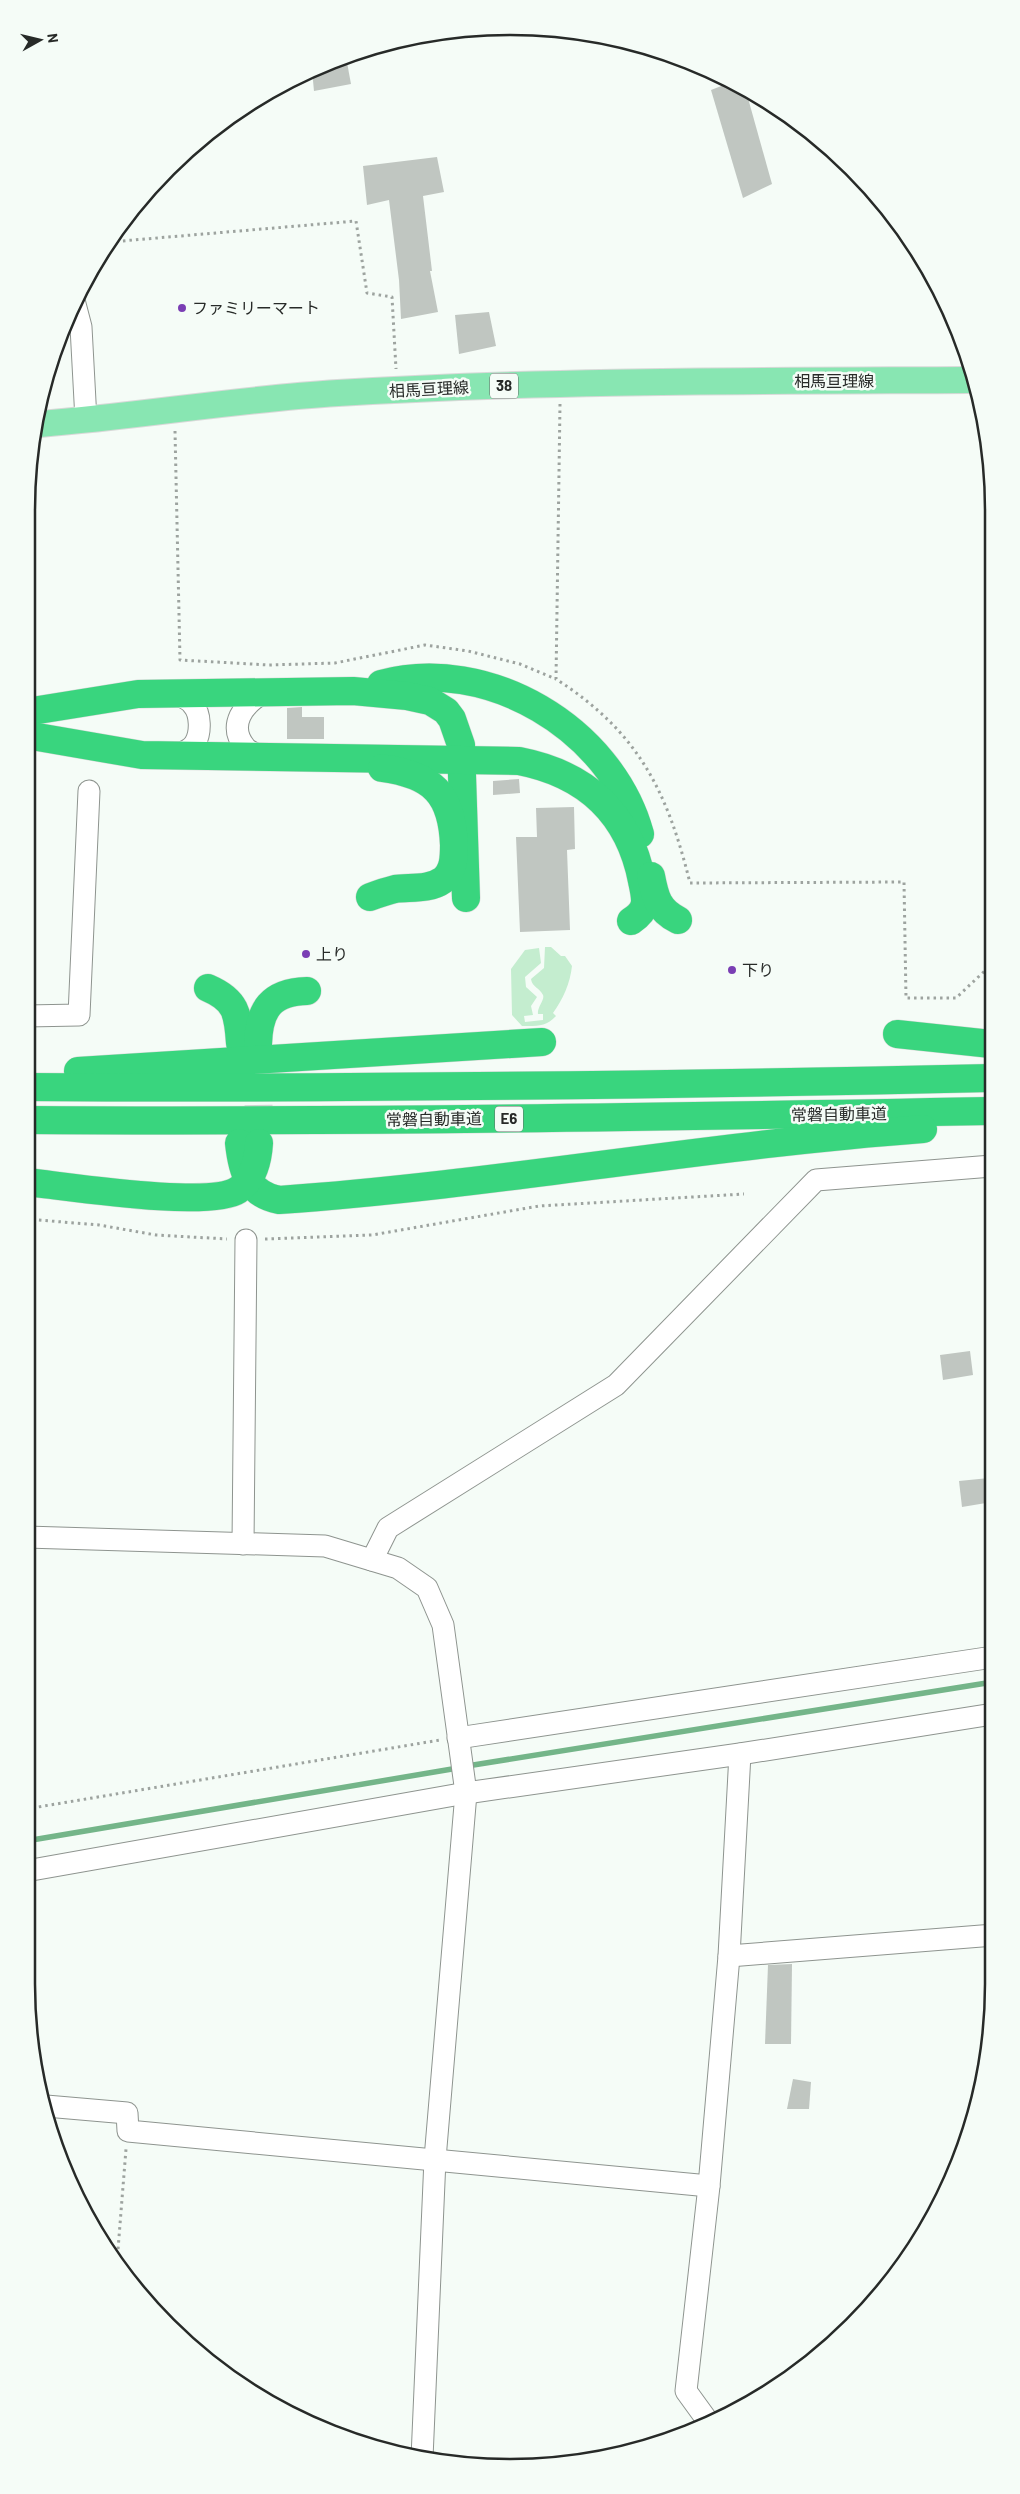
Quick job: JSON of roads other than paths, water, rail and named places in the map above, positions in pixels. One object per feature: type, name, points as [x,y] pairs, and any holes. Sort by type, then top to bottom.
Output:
[{"type":"highway","points":[[353,691],[395,680],[430,677],[460,679],[494,688],[527,700],[556,719],[582,739],[606,767],[625,796],[639,828],[658,903],[665,914],[678,920]]},
{"type":"highway","points":[[35,711],[138,694],[353,691],[407,696],[438,705],[452,719],[458,729],[463,759],[466,898]]},
{"type":"highway","points":[[35,737],[142,755],[519,760],[544,766],[570,776],[606,804],[621,823],[639,864],[645,896],[645,906],[640,914],[631,921]]},
{"type":"highway","points":[[346,759],[363,766],[388,769],[425,782],[442,796],[451,813],[454,856],[450,873],[444,879],[425,887],[395,889],[370,897]]},
{"type":"highway","points":[[208,988],[230,1001],[249,1043],[270,1002],[281,995],[307,991]]},
{"type":"highway","points":[[897,1034],[985,1043]]},
{"type":"highway","points":[[35,1073],[542,1042]]},
{"type":"highway","name":"常磐自動車道","points":[[35,1087],[293,1088],[695,1084],[985,1078]]},
{"type":"highway","name":"常磐自動車道","points":[[35,1120],[331,1121],[985,1110]]},
{"type":"highway","points":[[248,1180],[256,1190],[267,1198],[279,1200],[381,1193],[770,1144],[985,1124]]},
{"type":"highway","points":[[35,1183],[155,1196],[211,1198],[238,1190],[248,1180],[258,1158],[249,1143]]},
{"type":"main road","name":"相馬亘理線","points":[[43,424],[336,393],[398,390],[560,384],[967,380]]},
{"type":"street","points":[[78,314],[81,326],[86,420]]},
{"type":"street","points":[[261,757],[245,748],[238,734],[238,720],[242,709],[250,701],[263,693]]},
{"type":"street","points":[[175,756],[188,750],[195,743],[200,728],[198,712],[192,704],[177,694]]},
{"type":"street","points":[[35,1016],[79,1015],[89,791]]},
{"type":"street","points":[[372,1560],[388,1528],[616,1385],[816,1180],[985,1167]]},
{"type":"street","points":[[243,1544],[246,1240]]},
{"type":"street","points":[[35,1537],[325,1546],[398,1568],[427,1588],[443,1625],[466,1793],[436,2159],[422,2451]]},
{"type":"street","points":[[458,1738],[985,1658]]},
{"type":"street","points":[[35,1869],[466,1793],[740,1754],[985,1715]]},
{"type":"street","points":[[706,2417],[686,2391],[709,2186],[729,1956],[740,1754]]},
{"type":"street","points":[[729,1956],[985,1936]]},
{"type":"street","points":[[51,2106],[127,2113],[128,2131],[709,2186]]},
{"type":"waterway","points":[[467,1766],[985,1683]]},
{"type":"waterway","points":[[35,1839],[458,1768]]},
{"type":"tunnel","points":[[258,1063],[259,1143]]},
{"type":"place","name":"ファミリーマート","points":[[182,308]]},
{"type":"place","name":"上り","points":[[306,954]]},
{"type":"place","name":"下り","points":[[732,970]]}]
